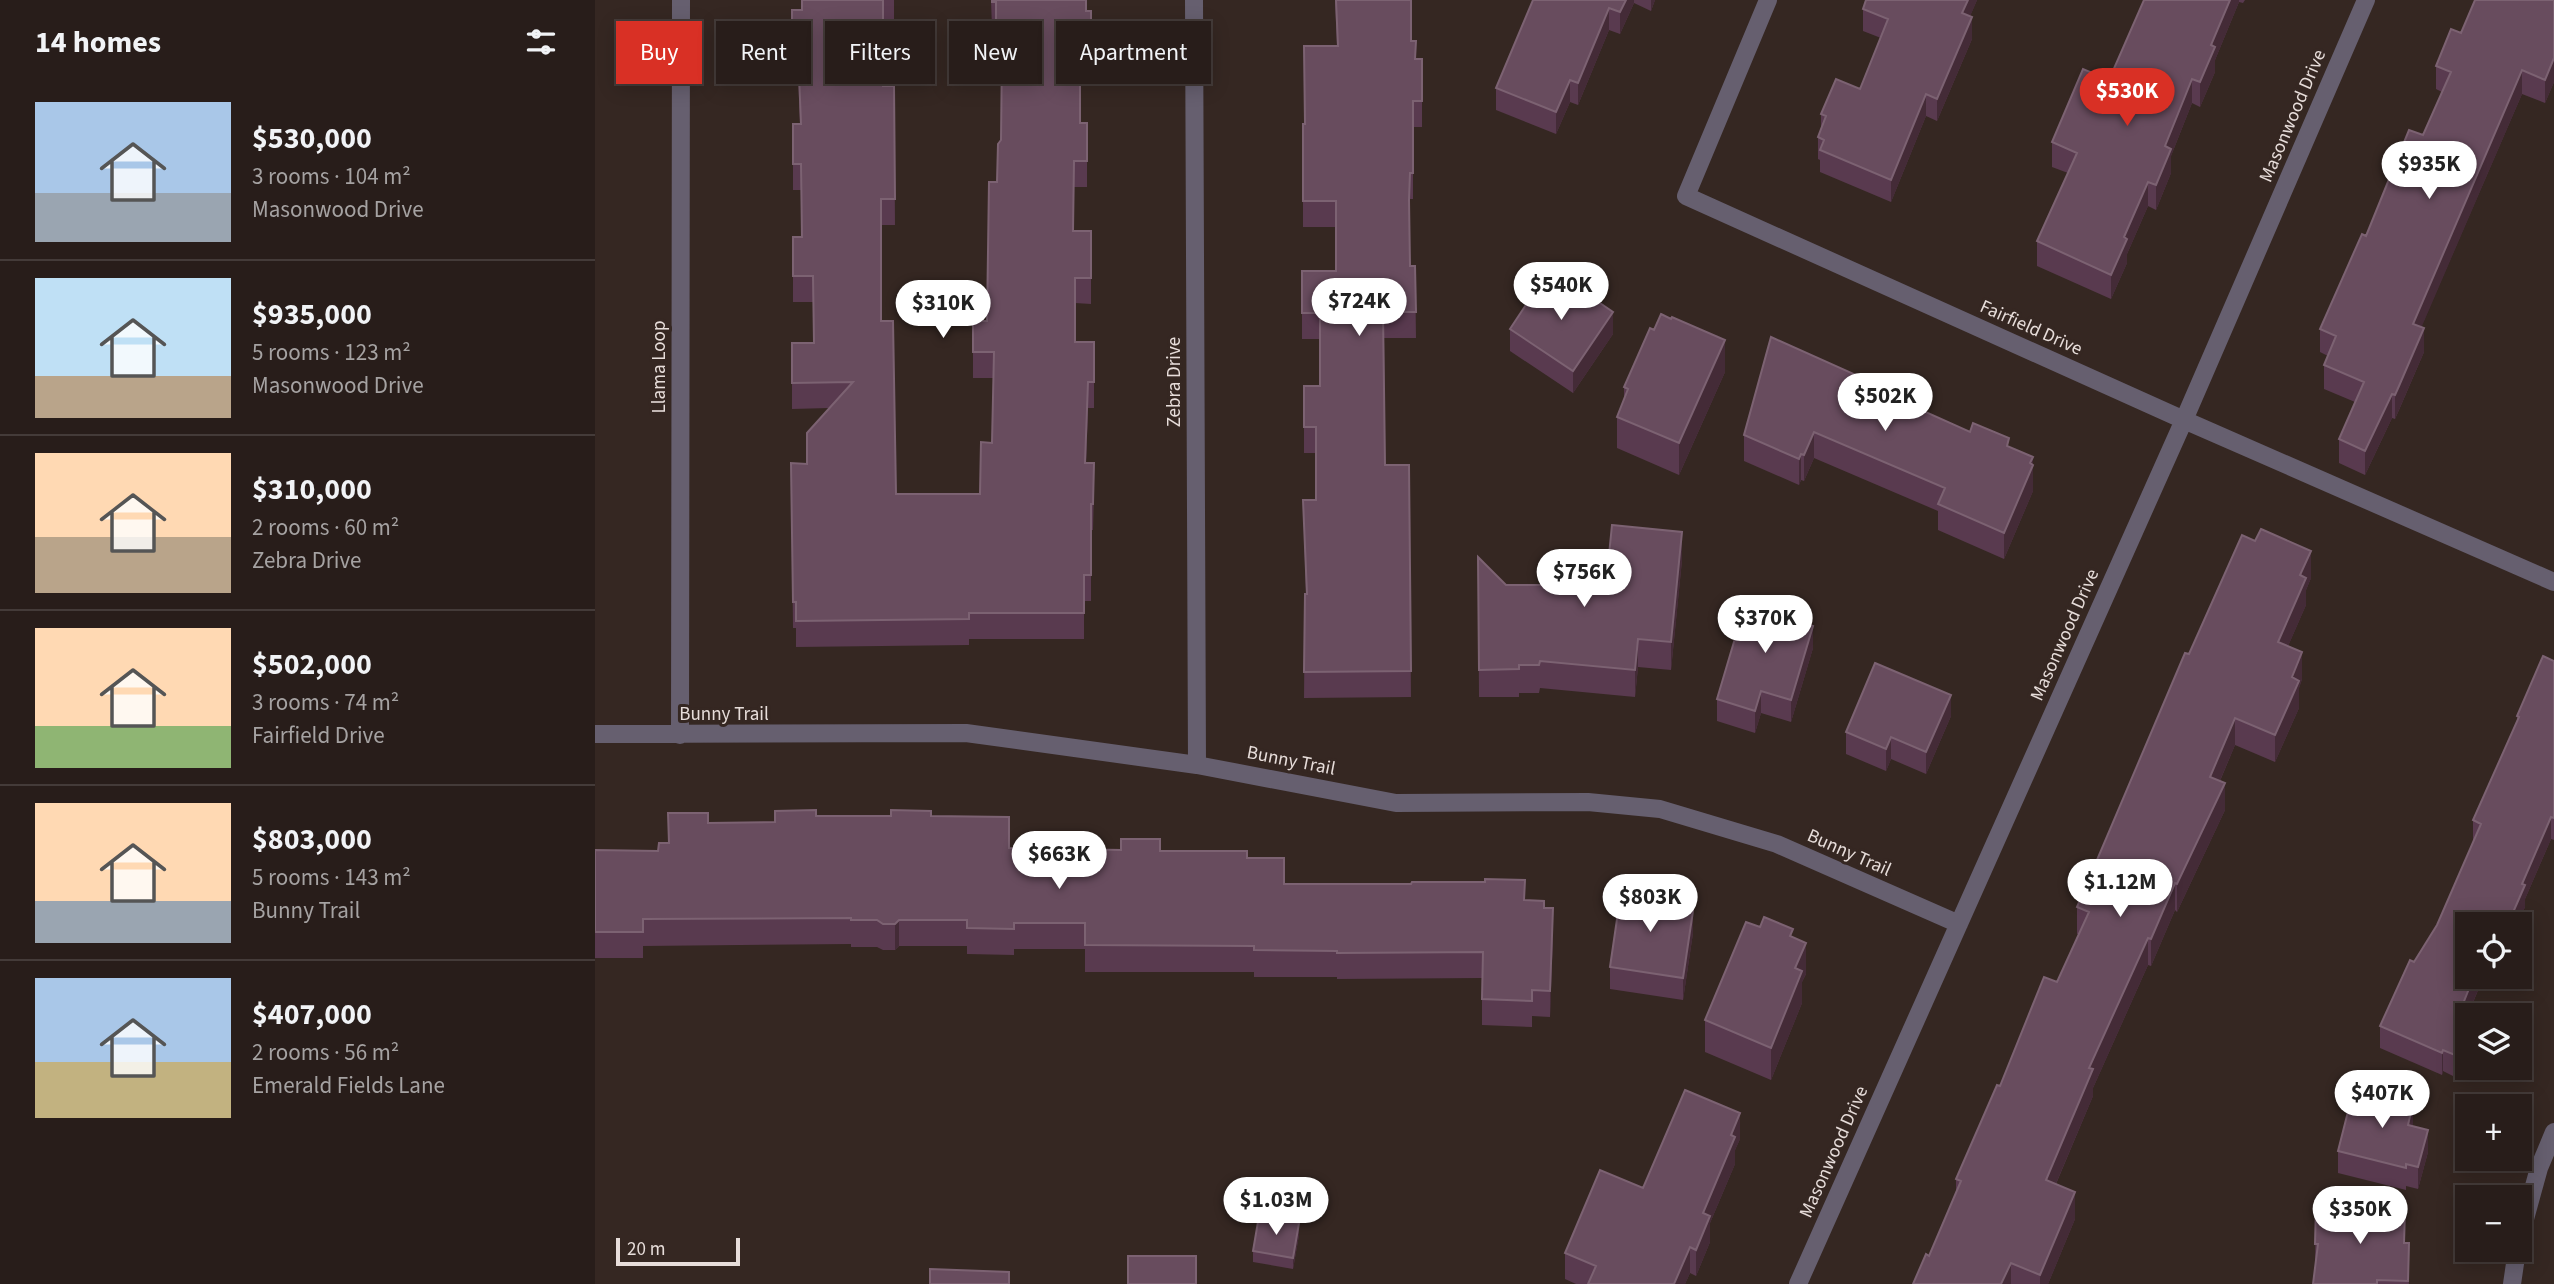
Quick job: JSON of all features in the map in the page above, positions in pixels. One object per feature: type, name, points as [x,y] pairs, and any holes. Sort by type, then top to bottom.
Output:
[{"type":"street","name":"Llama Loop","points":[[680,735],[681,0]]},
{"type":"street","name":"Zebra Drive","points":[[1194,0],[1197,765]]},
{"type":"street","name":"Fairfield Drive","points":[[1768,0],[1686,197],[2554,582]]},
{"type":"street","name":"Masonwood Drive","points":[[1798,1284],[2184,420],[2366,0]]},
{"type":"street","name":"Bunny Trail","points":[[595,734],[966,733],[1197,765],[1396,803],[1588,802],[1660,808],[1777,844],[1959,924]]},
{"type":"street","points":[[2532,1193],[2554,1132]]},
{"type":"street","points":[[2512,1284],[2515,1262]]},
{"type":"building","points":[[802,0],[883,0],[883,21],[825,21],[825,84],[894,86],[895,199],[881,199],[881,321],[893,321],[896,494],[980,494],[981,442],[992,443],[994,352],[973,352],[973,321],[987,321],[989,182],[997,182],[1002,84],[1042,84],[1042,21],[996,21],[996,2],[992,0],[1086,0],[1086,11],[1091,11],[1091,21],[1056,21],[1056,84],[1080,84],[1080,123],[1087,123],[1087,161],[1074,161],[1073,231],[1091,231],[1091,278],[1075,278],[1075,342],[1094,342],[1094,382],[1088,382],[1085,463],[1094,463],[1091,575],[1084,575],[1084,613],[969,613],[969,619],[796,621],[796,602],[793,602],[791,463],[807,464],[807,433],[853,382],[792,383],[792,343],[814,343],[813,276],[793,276],[793,237],[802,237],[801,164],[793,164],[793,124],[801,124],[799,84],[811,84],[811,21],[792,21],[792,10],[802,10]]},
{"type":"building","points":[[1336,0],[1411,0],[1411,41],[1416,41],[1415,59],[1422,59],[1422,101],[1413,101],[1413,173],[1410,173],[1409,200],[1410,266],[1415,266],[1416,312],[1383,312],[1385,465],[1409,465],[1411,671],[1304,672],[1307,594],[1303,500],[1316,500],[1316,427],[1304,427],[1304,386],[1320,386],[1320,313],[1302,313],[1302,271],[1336,271],[1336,201],[1303,201],[1304,46],[1338,46]]},
{"type":"building","points":[[1533,0],[1626,0],[1620,12],[1609,8],[1578,83],[1570,80],[1556,112],[1496,88]]},
{"type":"building","points":[[1866,0],[1968,0],[1962,13],[1972,17],[1937,99],[1926,94],[1891,180],[1820,150],[1824,140],[1818,137],[1826,116],[1821,114],[1836,79],[1860,89],[1888,19],[1863,9]]},
{"type":"building","points":[[2144,0],[2230,0],[2211,45],[2215,47],[2200,82],[2192,79],[2165,146],[2171,149],[2156,185],[2148,182],[2111,275],[2037,241],[2077,153],[2052,142],[2083,69],[2109,80]]},
{"type":"building","points":[[2475,0],[2554,0],[2554,58],[2545,80],[2522,70],[2413,324],[2424,328],[2395,395],[2392,394],[2365,451],[2339,439],[2364,382],[2324,365],[2336,336],[2320,329],[2362,234],[2366,236],[2409,130],[2423,135],[2451,72],[2436,66],[2451,29],[2461,33]]},
{"type":"building","points":[[1545,276],[1576,296],[1581,290],[1613,312],[1573,371],[1510,329]]},
{"type":"building","points":[[1661,314],[1725,340],[1679,443],[1617,417],[1628,389],[1624,387],[1650,328],[1654,330]]},
{"type":"building","points":[[1771,337],[1869,381],[1870,378],[1905,393],[1901,401],[1970,432],[1973,423],[2009,438],[2007,446],[2033,457],[2030,463],[2033,465],[2004,533],[1938,504],[1945,488],[1814,432],[1804,455],[1801,454],[1799,459],[1744,435]]},
{"type":"building","points":[[1612,525],[1682,532],[1671,642],[1638,639],[1635,670],[1540,661],[1539,665],[1519,665],[1519,669],[1479,670],[1478,557],[1506,585],[1606,585]]},
{"type":"building","points":[[2261,529],[2311,551],[2300,575],[2306,578],[2278,642],[2302,652],[2292,677],[2299,681],[2275,735],[2235,718],[2210,777],[2225,783],[2177,884],[2175,883],[2151,939],[2148,938],[2089,1068],[2093,1069],[2046,1180],[2075,1192],[2040,1275],[2011,1263],[2001,1284],[1913,1284],[1926,1254],[1929,1256],[1961,1181],[1956,1179],[1997,1085],[2000,1086],[2044,977],[2057,982],[2089,912],[2077,907],[2185,653],[2189,654],[2242,535],[2255,541]]},
{"type":"building","points":[[1747,598],[1802,615],[1800,623],[1813,626],[1791,700],[1761,691],[1755,711],[1717,699]]},
{"type":"building","points":[[2543,656],[2554,661],[2554,818],[2551,817],[2522,884],[2525,885],[2513,912],[2455,912],[2455,989],[2469,989],[2463,1003],[2455,1003],[2455,1055],[2443,1050],[2442,1053],[2380,1026],[2410,960],[2414,962],[2437,925],[2481,824],[2473,820],[2519,717],[2517,716]]},
{"type":"building","points":[[1875,663],[1951,695],[1926,752],[1891,737],[1886,749],[1846,732]]},
{"type":"building","points":[[816,810],[816,816],[891,816],[891,810],[931,811],[931,816],[1009,817],[1009,848],[1121,850],[1121,839],[1160,839],[1160,851],[1247,851],[1247,858],[1284,858],[1284,884],[1411,884],[1485,882],[1485,879],[1525,880],[1524,900],[1544,901],[1544,908],[1553,908],[1550,991],[1532,990],[1532,1001],[1482,999],[1483,952],[1337,953],[1254,950],[1254,946],[1085,945],[1085,923],[1014,923],[1014,929],[967,928],[967,920],[899,920],[895,924],[883,924],[877,920],[851,918],[643,919],[643,932],[595,932],[595,850],[658,851],[659,843],[669,843],[668,813],[708,813],[708,823],[775,822],[775,811]]},
{"type":"building","points":[[1622,885],[1656,890],[1655,897],[1671,899],[1669,908],[1693,911],[1683,978],[1610,967]]},
{"type":"building","points":[[1764,917],[1793,929],[1790,936],[1806,943],[1795,968],[1802,971],[1771,1048],[1705,1020],[1746,922],[1760,927]]},
{"type":"building","points":[[2354,1088],[2413,1103],[2408,1125],[2428,1130],[2418,1167],[2406,1164],[2406,1168],[2338,1151]]},
{"type":"building","points":[[1685,1090],[1740,1113],[1731,1135],[1735,1137],[1703,1213],[1710,1216],[1696,1250],[1690,1247],[1674,1284],[1588,1284],[1596,1266],[1565,1253],[1600,1170],[1643,1188]]},
{"type":"building","points":[[2316,1206],[2405,1210],[2404,1243],[2409,1243],[2408,1281],[2313,1284],[2318,1244],[2315,1244]]},
{"type":"building","points":[[1259,1216],[1299,1223],[1293,1258],[1253,1251]]},
{"type":"building","points":[[1128,1256],[1196,1256],[1196,1284],[1128,1284]]},
{"type":"building","points":[[930,1269],[1009,1272],[1009,1284],[930,1284]]}]
